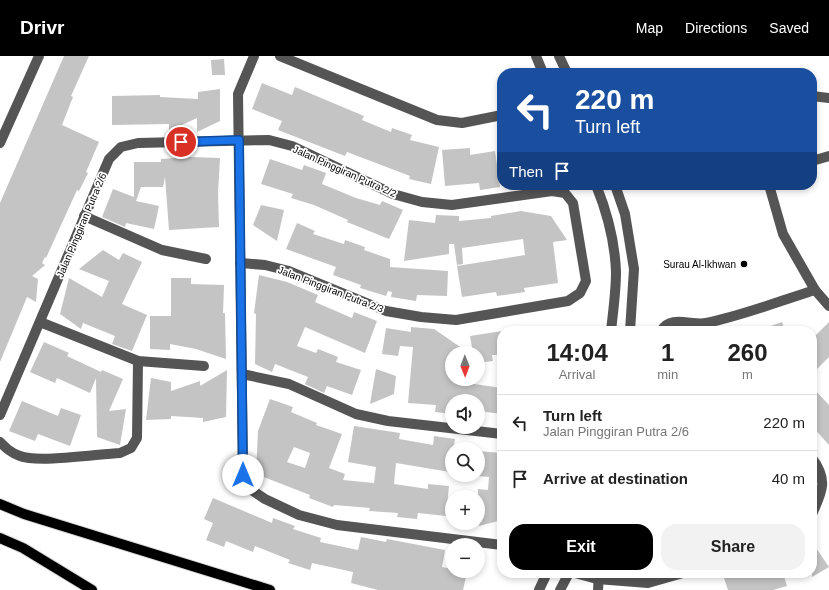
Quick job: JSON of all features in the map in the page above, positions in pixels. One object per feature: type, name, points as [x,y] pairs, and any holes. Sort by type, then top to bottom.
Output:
[{"type":"main road","points":[[0,500],[24,514]]},
{"type":"main road","points":[[0,504],[24,514],[270,590]]},
{"type":"main road","points":[[0,539],[23,548],[92,590]]},
{"type":"street","points":[[0,143],[39,56]]},
{"type":"street","points":[[254,56],[238,94],[243,475],[250,489],[265,499],[300,515],[337,525],[497,543]]},
{"type":"street","points":[[280,56],[437,120],[462,123],[497,117]]},
{"type":"street","points":[[536,56],[541,68]]},
{"type":"street","points":[[558,56],[565,68]]},
{"type":"street","points":[[817,97],[829,98]]},
{"type":"street","name":"Jalan Pinggiran Putra 2/6","points":[[0,415],[109,159],[121,147],[138,143],[239,140]]},
{"type":"street","name":"Jalan Pinggiran Putra 2/2","points":[[239,140],[269,140],[292,146],[393,194],[422,202],[452,205],[552,191],[565,193],[573,204],[579,242]]},
{"type":"street","points":[[817,160],[829,156]]},
{"type":"street","points":[[598,190],[603,202],[611,237],[616,272],[611,326]]},
{"type":"street","points":[[617,190],[625,214],[634,269],[630,326]]},
{"type":"street","points":[[770,190],[783,234],[815,290],[829,306]]},
{"type":"street","points":[[84,216],[162,250],[206,259]]},
{"type":"street","name":"Jalan Pinggiran Putra 2/3","points":[[240,263],[265,265],[289,271],[386,311],[421,317],[456,320],[568,301],[580,293],[586,281],[579,242]]},
{"type":"street","points":[[664,326],[673,322],[705,324],[815,290]]},
{"type":"street","points":[[40,322],[138,361],[204,366]]},
{"type":"street","points":[[0,442],[9,451],[21,457],[37,458],[120,453],[131,448],[137,438],[138,361]]},
{"type":"street","points":[[242,374],[289,384],[356,414],[388,421],[497,433]]},
{"type":"street","points":[[817,466],[823,475],[817,500]]},
{"type":"street","points":[[539,590],[545,578]]},
{"type":"street","points":[[560,590],[566,578]]},
{"type":"street","points":[[598,578],[598,590]]},
{"type":"street","points":[[612,578],[648,583],[666,578]]},
{"type":"building","points":[[64,56],[89,56],[71,96],[73,97],[62,125],[99,142],[86,172],[88,173],[79,191],[77,190],[46,258],[45,257],[42,263],[45,265],[32,276],[38,279],[36,302],[27,297],[0,362],[0,203]]},
{"type":"building","points":[[224,59],[225,75],[212,75],[211,60]]},
{"type":"building","points":[[262,83],[292,95],[295,87],[364,116],[362,120],[391,132],[392,128],[412,135],[410,140],[439,147],[431,184],[409,179],[410,176],[347,152],[345,156],[278,130],[282,121],[252,109]]},
{"type":"building","points":[[220,89],[220,121],[197,132],[197,118],[169,131],[169,124],[112,125],[112,96],[160,95],[160,97],[198,99],[198,92]]},
{"type":"building","points":[[470,148],[470,155],[495,151],[497,165],[497,187],[480,190],[479,183],[445,186],[442,150]]},
{"type":"building","points":[[191,157],[220,158],[218,193],[219,227],[169,230],[165,177],[163,187],[141,187],[136,201],[159,206],[154,229],[126,223],[125,227],[102,217],[113,189],[134,197],[134,162],[161,162],[161,159]]},
{"type":"building","points":[[270,159],[302,170],[304,165],[326,173],[322,184],[356,198],[380,205],[382,201],[403,210],[389,239],[347,222],[348,220],[314,205],[291,198],[293,194],[261,184]]},
{"type":"building","points":[[261,205],[284,210],[277,241],[253,225]]},
{"type":"building","points":[[521,211],[551,216],[567,240],[553,242],[558,283],[524,288],[525,292],[497,296],[496,292],[462,297],[457,266],[525,255],[523,239],[462,248],[463,264],[457,265],[454,244],[449,244],[449,254],[404,261],[409,220],[435,223],[436,215],[459,216],[459,221],[491,218],[491,216]]},
{"type":"building","points":[[297,223],[315,231],[313,234],[344,244],[345,240],[365,247],[364,250],[390,259],[390,267],[448,271],[447,296],[417,295],[416,301],[391,297],[392,292],[388,291],[386,296],[360,288],[361,285],[333,275],[336,267],[286,249]]},
{"type":"building","points":[[103,250],[119,260],[123,253],[142,262],[122,304],[147,315],[132,351],[112,344],[115,336],[83,323],[81,329],[60,314],[69,278],[102,297],[109,281],[79,269]]},
{"type":"building","points":[[259,275],[287,282],[318,295],[315,302],[352,318],[354,312],[377,321],[365,353],[305,327],[297,346],[316,353],[318,349],[338,357],[336,362],[361,370],[352,395],[327,386],[324,393],[305,384],[308,377],[275,364],[272,372],[255,364],[256,314],[254,313]]},
{"type":"building","points":[[171,278],[191,278],[191,284],[224,285],[223,313],[225,313],[226,359],[196,349],[170,344],[170,350],[150,349],[150,316],[171,316]]},
{"type":"building","points":[[782,322],[783,326],[770,326]]},
{"type":"building","points":[[829,322],[829,357],[817,369],[817,334]]},
{"type":"building","points":[[411,327],[434,329],[459,346],[445,346],[445,386],[485,386],[497,387],[497,413],[485,412],[485,394],[445,394],[445,413],[435,412],[436,405],[408,403],[413,347],[400,346],[398,356],[382,354],[386,328],[411,332]]},
{"type":"building","points":[[497,332],[497,355],[492,355],[493,361],[485,362],[485,346],[472,346],[470,336]]},
{"type":"building","points":[[44,342],[69,353],[67,356],[101,372],[102,370],[123,379],[109,411],[126,409],[120,445],[97,437],[96,378],[90,393],[57,378],[55,383],[30,372]]},
{"type":"building","points":[[376,369],[396,376],[394,394],[370,404]]},
{"type":"building","points":[[227,370],[226,417],[203,422],[203,418],[171,416],[171,419],[146,420],[151,378],[171,382],[171,391],[200,381],[200,386]]},
{"type":"building","points":[[817,392],[829,405],[829,445],[817,432]]},
{"type":"building","points":[[270,399],[293,407],[291,412],[317,423],[316,425],[342,434],[329,468],[345,474],[343,480],[374,483],[376,467],[348,462],[354,426],[400,433],[399,439],[433,445],[434,436],[455,439],[455,442],[445,442],[445,471],[396,463],[394,484],[428,489],[428,484],[449,486],[449,490],[445,490],[445,516],[418,513],[417,519],[397,517],[398,513],[369,511],[370,508],[334,505],[333,507],[309,498],[310,495],[256,474],[258,431]],"holes":[[[294,447],[310,453],[305,468],[287,462]]]},
{"type":"building","points":[[22,401],[58,416],[61,408],[81,415],[70,446],[38,434],[35,441],[9,431]]},
{"type":"building","points":[[485,452],[497,453],[497,521],[485,524],[485,490],[478,489],[488,490],[489,477],[485,477]]},
{"type":"building","points":[[213,498],[272,523],[273,518],[295,526],[293,529],[321,538],[320,542],[358,550],[361,537],[386,542],[387,539],[445,550],[442,567],[445,568],[445,578],[466,578],[463,590],[378,590],[351,583],[353,572],[312,563],[310,570],[288,563],[290,560],[255,546],[253,552],[226,541],[224,547],[206,540],[213,523],[204,519]]},
{"type":"building","points":[[817,549],[829,567],[817,574]]},
{"type":"building","points":[[724,578],[785,578],[787,586],[773,590],[728,590]]},
{"type":"place","name":"Surau Al-Ikhwan","points":[[744,264]]},
{"type":"route","points":[[181,142],[239,140],[243,475]]}]
